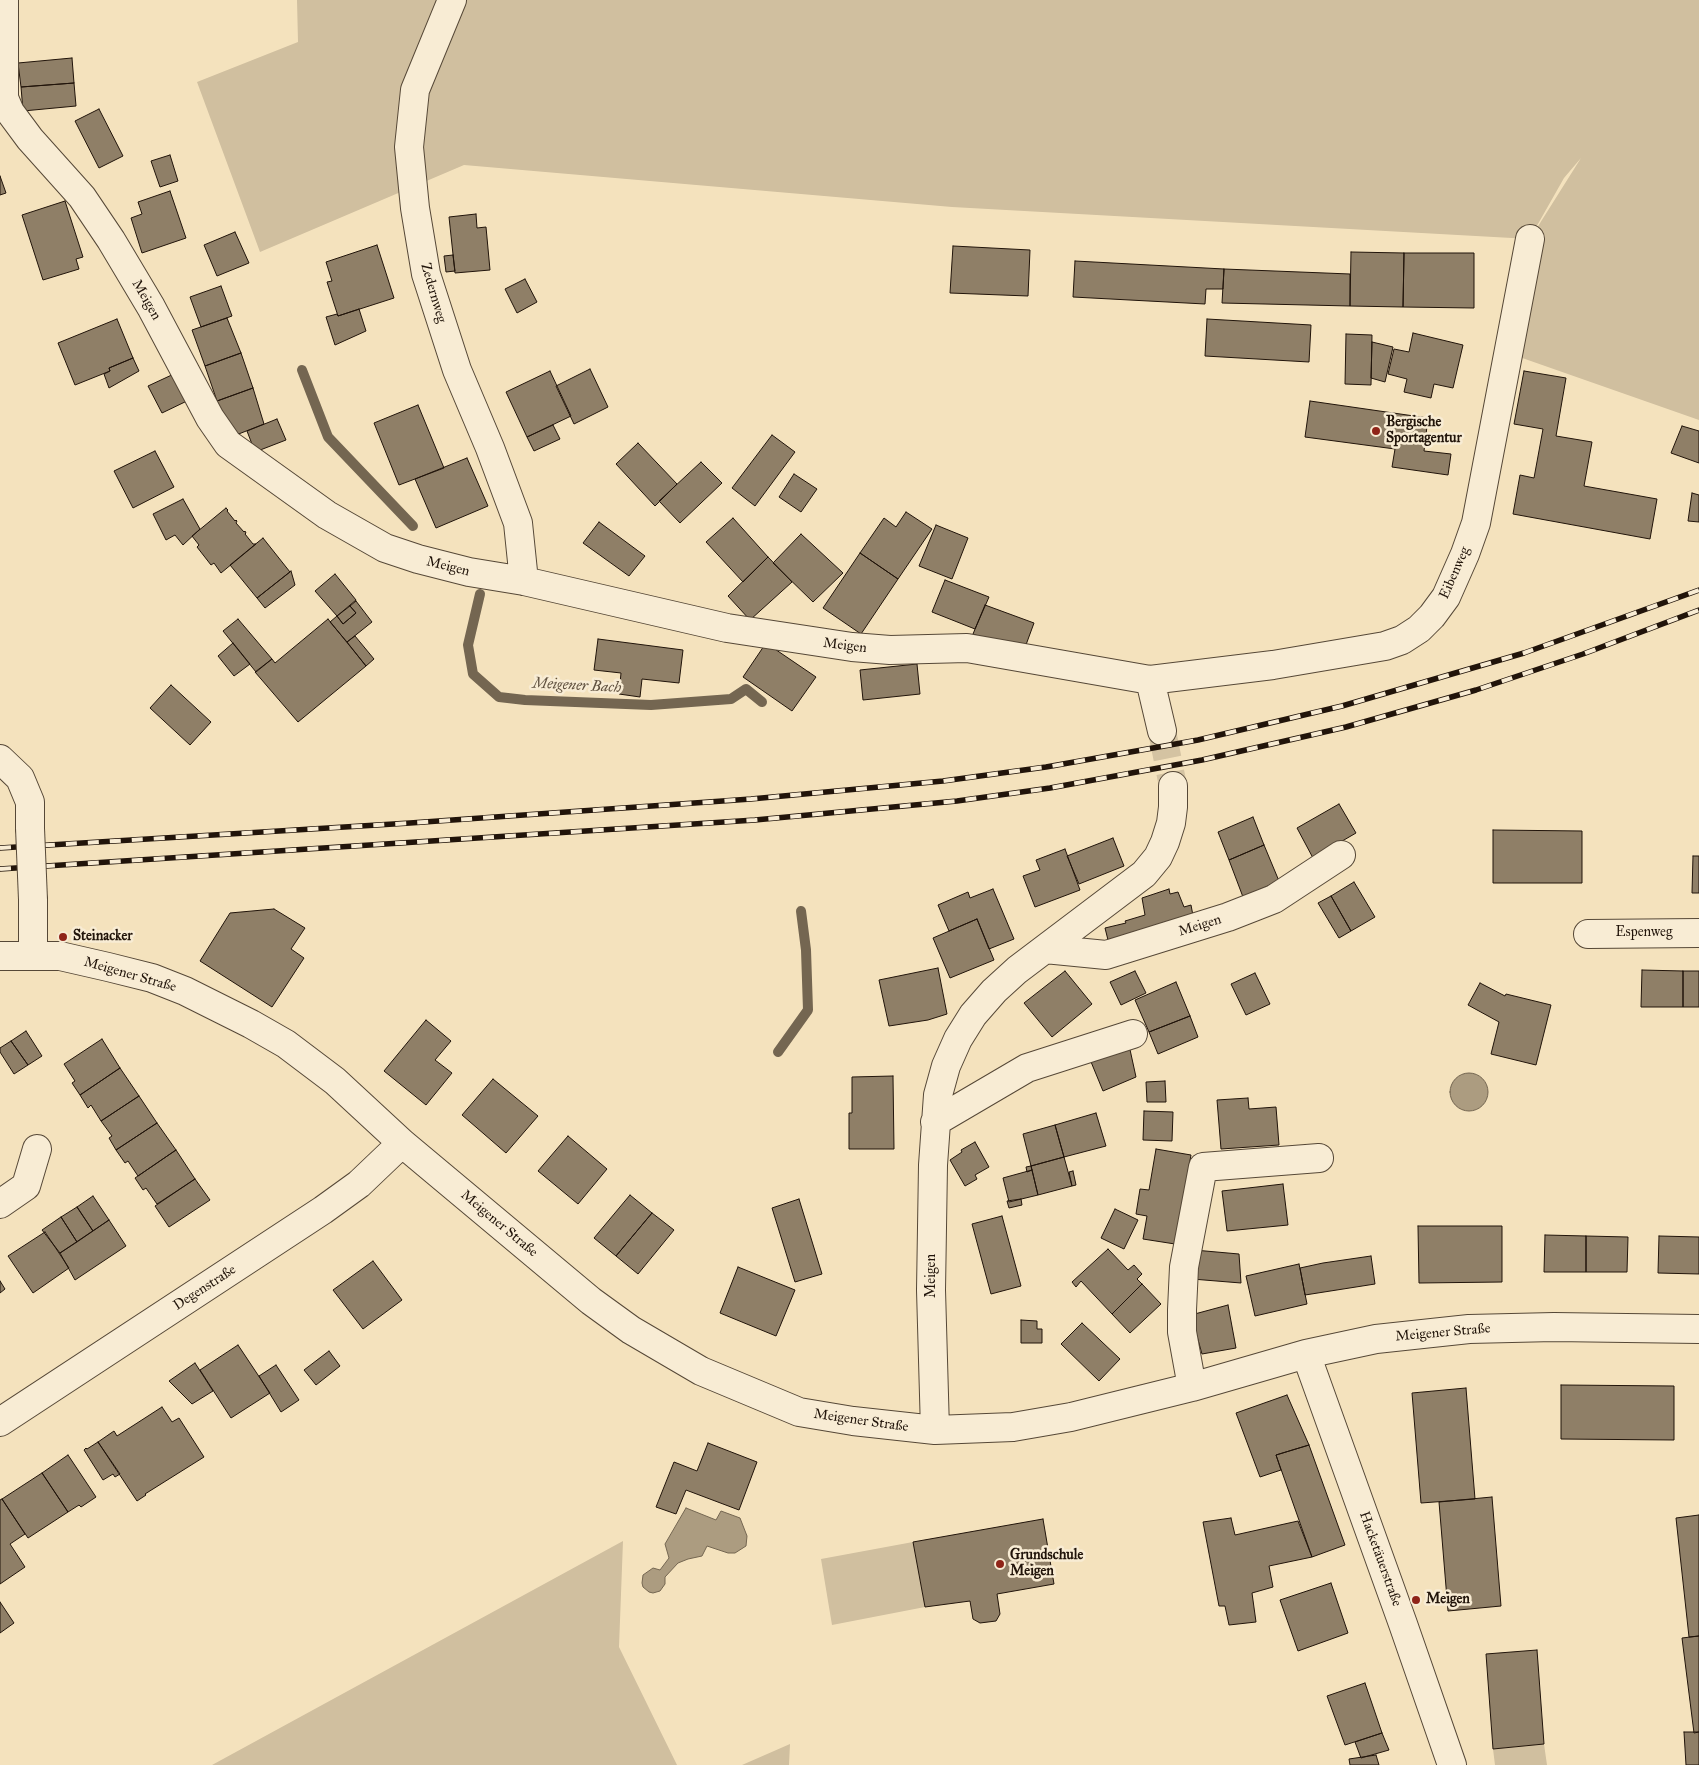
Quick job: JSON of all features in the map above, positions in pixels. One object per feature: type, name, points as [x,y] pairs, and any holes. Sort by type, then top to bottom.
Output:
[{"type":"street","name":"Meigen","points":[[4,0],[4,98],[10,112],[30,139],[82,197],[111,240],[151,307],[210,418],[228,444],[327,515],[385,548],[418,559],[469,572],[524,581],[727,628],[852,648],[890,650],[967,648],[1150,680]]},
{"type":"street","name":"Zedernweg","points":[[452,0],[415,90],[409,146],[414,208],[426,274],[457,370],[490,448],[518,523],[524,581]]},
{"type":"street","name":"Eibenweg","points":[[1150,680],[1273,665],[1385,646],[1419,629],[1432,616],[1446,597],[1476,523],[1530,239]]},
{"type":"street","points":[[1150,680],[1162,730]]},
{"type":"street","points":[[0,759],[20,778],[30,802],[33,900],[33,955],[0,956]]},
{"type":"street","name":"Meigen","points":[[935,1430],[931,1290],[933,1165],[938,1095],[946,1066],[958,1039],[973,1015],[994,991],[1017,970],[1144,874],[1158,857],[1171,823],[1173,807],[1172,786]]},
{"type":"street","name":"Meigen","points":[[1045,949],[1106,955],[1219,920],[1274,899],[1341,855]]},
{"type":"street","name":"Espenweg","points":[[1588,934],[1699,933]]},
{"type":"street","name":"Meigener Straße","points":[[33,955],[60,956],[152,978],[185,991],[286,1044],[328,1076],[402,1143],[592,1301],[631,1330],[701,1371],[799,1412],[853,1421],[935,1430],[997,1428],[1071,1418],[1192,1387],[1306,1354],[1376,1339],[1469,1329],[1554,1327],[1699,1330]]},
{"type":"street","points":[[935,1122],[1027,1068],[1133,1034]]},
{"type":"street","name":"Degenstraße","points":[[0,1422],[323,1210],[358,1184],[402,1143]]},
{"type":"street","points":[[0,1204],[26,1186],[37,1149]]},
{"type":"street","points":[[1192,1387],[1182,1332],[1182,1301],[1184,1267],[1203,1167],[1319,1158]]},
{"type":"street","name":"Hacketäuerstraße","points":[[1306,1354],[1452,1765]]},
{"type":"shaded area","points":[[297,0],[1699,0],[1699,420],[1508,353],[1530,239],[952,207],[464,165],[260,252],[197,82],[298,42]],"holes":[[[1581,158],[1535,231],[1564,178]]]},
{"type":"shaded area","points":[[1469,1073],[1482,1079],[1488,1092],[1482,1105],[1469,1111],[1456,1105],[1450,1092],[1456,1079]]},
{"type":"shaded area","points":[[686,1508],[716,1520],[721,1511],[740,1518],[747,1536],[746,1546],[735,1553],[728,1553],[707,1546],[702,1556],[678,1563],[665,1577],[665,1584],[660,1591],[649,1592],[643,1587],[643,1575],[653,1568],[660,1570],[669,1558],[665,1544]]},
{"type":"shaded area","points":[[623,1541],[619,1647],[677,1765],[212,1765]]},
{"type":"shaded area","points":[[913,1542],[925,1607],[832,1625],[821,1559]]},
{"type":"shaded area","points":[[790,1744],[789,1765],[742,1765]]},
{"type":"shaded area","points":[[1544,1744],[1547,1765],[1495,1765],[1493,1749]]},
{"type":"building","points":[[72,58],[74,83],[21,87],[18,63]]},
{"type":"building","points":[[74,83],[76,106],[23,111],[21,87]]},
{"type":"building","points":[[99,109],[123,156],[99,168],[75,121]]},
{"type":"building","points":[[170,155],[178,181],[160,187],[151,161]]},
{"type":"building","points":[[0,176],[6,193],[0,195]]},
{"type":"building","points":[[170,191],[186,238],[142,253],[131,218],[142,214],[138,202]]},
{"type":"building","points":[[65,201],[83,257],[76,259],[79,269],[43,280],[22,215]]},
{"type":"building","points":[[476,214],[477,228],[486,227],[490,270],[455,273],[449,217]]},
{"type":"building","points":[[235,232],[249,263],[217,276],[204,245]]},
{"type":"building","points":[[377,245],[394,298],[338,316],[327,282],[332,281],[326,262]]},
{"type":"building","points":[[953,246],[1030,250],[1028,296],[950,293]]},
{"type":"building","points":[[1351,252],[1404,253],[1403,307],[1350,306]]},
{"type":"building","points":[[1404,253],[1474,253],[1474,308],[1403,307]]},
{"type":"building","points":[[453,255],[455,271],[446,272],[444,256]]},
{"type":"building","points":[[1075,261],[1224,269],[1223,289],[1206,289],[1205,304],[1073,297]]},
{"type":"building","points":[[1224,269],[1350,274],[1350,306],[1222,303]]},
{"type":"building","points":[[525,279],[537,302],[517,313],[505,289]]},
{"type":"building","points":[[221,286],[232,316],[201,327],[190,297]]},
{"type":"building","points":[[359,309],[366,331],[335,345],[326,317],[337,314],[338,316]]},
{"type":"building","points":[[227,318],[241,353],[205,366],[192,330]]},
{"type":"building","points":[[117,319],[133,358],[109,368],[110,371],[75,385],[58,343]]},
{"type":"building","points":[[1207,319],[1311,325],[1309,362],[1205,356]]},
{"type":"building","points":[[1413,333],[1463,345],[1453,388],[1434,384],[1431,398],[1404,392],[1407,379],[1388,374],[1394,349],[1409,352]]},
{"type":"building","points":[[1346,334],[1372,335],[1371,385],[1345,384]]},
{"type":"building","points":[[1372,342],[1393,347],[1385,382],[1371,378]]},
{"type":"building","points":[[241,353],[253,388],[217,401],[205,366]]},
{"type":"building","points":[[133,358],[139,371],[109,388],[104,374],[110,371],[109,368]]},
{"type":"building","points":[[590,369],[608,407],[574,424],[556,386]]},
{"type":"building","points":[[550,371],[571,416],[527,437],[506,392]]},
{"type":"building","points":[[1524,371],[1566,378],[1556,436],[1592,442],[1584,486],[1657,499],[1650,539],[1513,514],[1520,475],[1534,478],[1543,429],[1514,424]]},
{"type":"building","points":[[176,373],[189,400],[162,413],[148,386]]},
{"type":"building","points":[[253,388],[264,424],[231,437],[217,401]]},
{"type":"building","points":[[1310,401],[1428,418],[1424,451],[1451,454],[1448,475],[1392,467],[1395,449],[1305,437]]},
{"type":"building","points":[[418,405],[444,468],[399,485],[374,423]]},
{"type":"building","points":[[277,419],[286,440],[255,452],[247,431]]},
{"type":"building","points":[[553,425],[560,439],[534,451],[527,437]]},
{"type":"building","points":[[1682,426],[1699,431],[1699,463],[1671,453]]},
{"type":"building","points":[[772,435],[795,452],[755,506],[732,488]]},
{"type":"building","points":[[638,443],[677,484],[655,506],[616,464]]},
{"type":"building","points":[[155,451],[174,487],[133,508],[114,471]]},
{"type":"building","points":[[467,458],[488,506],[436,528],[415,479]]},
{"type":"building","points":[[701,462],[722,483],[680,523],[659,501]]},
{"type":"building","points":[[794,474],[817,489],[801,512],[779,497]]},
{"type":"building","points":[[1692,493],[1699,495],[1699,522],[1688,521]]},
{"type":"building","points":[[183,499],[200,529],[183,545],[175,535],[166,540],[153,514]]},
{"type":"building","points":[[226,508],[253,544],[256,544],[221,573],[214,563],[211,565],[197,547],[199,545],[192,536]]},
{"type":"building","points":[[906,512],[932,529],[898,579],[860,553],[884,518],[896,527]]},
{"type":"building","points":[[733,518],[768,557],[743,582],[706,542]]},
{"type":"building","points":[[599,522],[645,556],[629,576],[583,543]]},
{"type":"building","points":[[936,525],[968,538],[952,579],[919,566]]},
{"type":"building","points":[[801,534],[843,573],[813,602],[773,563]]},
{"type":"building","points":[[263,538],[290,572],[257,598],[230,565]]},
{"type":"building","points":[[860,553],[898,579],[861,634],[823,608]]},
{"type":"building","points":[[768,557],[792,582],[750,620],[728,596]]},
{"type":"building","points":[[291,571],[295,585],[265,608],[257,598]]},
{"type":"building","points":[[335,574],[356,600],[337,616],[315,591]]},
{"type":"building","points":[[945,580],[989,597],[975,629],[932,612]]},
{"type":"building","points":[[356,601],[372,622],[347,642],[330,622],[337,616],[343,624],[356,613],[350,606]]},
{"type":"building","points":[[985,605],[1034,623],[1023,653],[973,634]]},
{"type":"building","points":[[350,606],[356,613],[343,624],[337,616]]},
{"type":"building","points":[[238,619],[272,659],[256,672],[223,631]]},
{"type":"building","points":[[328,619],[366,666],[298,722],[255,672],[272,659],[275,663]]},
{"type":"building","points":[[355,636],[374,659],[366,666],[347,642]]},
{"type":"building","points":[[598,639],[683,650],[679,683],[642,679],[640,697],[619,694],[621,673],[594,670]]},
{"type":"building","points":[[233,643],[250,664],[234,676],[218,656]]},
{"type":"building","points":[[766,643],[816,677],[792,711],[743,677]]},
{"type":"building","points":[[917,664],[920,694],[863,700],[860,670]]},
{"type":"building","points":[[171,685],[211,722],[190,745],[150,708]]},
{"type":"building","points":[[1339,804],[1356,833],[1313,858],[1297,828]]},
{"type":"building","points":[[1253,817],[1264,845],[1229,860],[1218,832]]},
{"type":"building","points":[[1493,830],[1582,831],[1582,883],[1493,883]]},
{"type":"building","points":[[1113,838],[1124,866],[1079,884],[1067,856]]},
{"type":"building","points":[[1264,845],[1279,881],[1243,897],[1229,860]]},
{"type":"building","points":[[1065,849],[1080,890],[1035,907],[1023,876],[1040,870],[1036,860]]},
{"type":"building","points":[[1693,856],[1699,856],[1699,893],[1692,893]]},
{"type":"building","points":[[1354,882],[1375,917],[1351,931],[1331,896]]},
{"type":"building","points":[[993,889],[1014,939],[989,949],[977,919],[949,931],[938,905],[968,892],[970,898]]},
{"type":"building","points":[[1169,889],[1170,894],[1178,892],[1184,907],[1191,905],[1194,921],[1110,948],[1105,928],[1126,923],[1125,921],[1145,915],[1142,898]]},
{"type":"building","points":[[1331,896],[1351,931],[1339,938],[1318,903]]},
{"type":"building","points":[[274,909],[305,928],[291,949],[304,958],[272,1007],[200,961],[230,913]]},
{"type":"building","points":[[977,919],[994,960],[950,978],[933,938]]},
{"type":"building","points":[[938,968],[947,1014],[928,1020],[889,1026],[879,980]]},
{"type":"building","points":[[1642,970],[1683,971],[1683,1007],[1641,1007]]},
{"type":"building","points":[[1065,971],[1092,1004],[1052,1037],[1024,1003]]},
{"type":"building","points":[[1135,971],[1146,993],[1121,1005],[1110,982]]},
{"type":"building","points":[[1683,971],[1699,971],[1699,1007],[1683,1007]]},
{"type":"building","points":[[1255,973],[1270,1004],[1246,1015],[1231,984]]},
{"type":"building","points":[[1176,982],[1190,1016],[1149,1032],[1135,1000]]},
{"type":"building","points":[[1480,983],[1505,996],[1506,994],[1551,1005],[1536,1065],[1491,1054],[1499,1022],[1468,1005]]},
{"type":"building","points":[[1190,1016],[1198,1037],[1158,1054],[1149,1032]]},
{"type":"building","points":[[426,1020],[451,1041],[435,1060],[452,1073],[426,1105],[384,1071]]},
{"type":"building","points":[[26,1031],[42,1056],[28,1065],[11,1041]]},
{"type":"building","points":[[102,1039],[120,1068],[80,1095],[72,1083],[75,1081],[64,1064]]},
{"type":"building","points":[[11,1041],[28,1065],[14,1074],[0,1052],[0,1048]]},
{"type":"building","points":[[1129,1045],[1136,1077],[1103,1091],[1089,1057]]},
{"type":"building","points":[[120,1068],[139,1096],[101,1121],[91,1105],[88,1108],[80,1095]]},
{"type":"building","points":[[893,1076],[894,1149],[849,1149],[852,1077]]},
{"type":"building","points":[[493,1079],[538,1116],[506,1153],[462,1115]]},
{"type":"building","points":[[1165,1081],[1166,1102],[1147,1102],[1146,1082]]},
{"type":"building","points":[[139,1096],[157,1123],[116,1150],[109,1138],[112,1136],[101,1121]]},
{"type":"building","points":[[1248,1098],[1249,1109],[1276,1107],[1279,1145],[1221,1149],[1217,1100]]},
{"type":"building","points":[[1144,1111],[1173,1112],[1172,1141],[1143,1140]]},
{"type":"building","points":[[1096,1113],[1106,1146],[1064,1157],[1055,1125]]},
{"type":"building","points":[[157,1123],[176,1150],[138,1176],[128,1161],[125,1163],[116,1150]]},
{"type":"building","points":[[1055,1125],[1064,1157],[1031,1166],[1023,1134]]},
{"type":"building","points":[[568,1136],[607,1169],[578,1204],[538,1171]]},
{"type":"building","points":[[975,1142],[989,1167],[975,1175],[977,1179],[965,1186],[950,1160],[962,1152],[961,1150]]},
{"type":"building","points":[[1156,1149],[1191,1155],[1175,1244],[1143,1239],[1147,1216],[1136,1214],[1140,1189],[1149,1190]]},
{"type":"building","points":[[176,1150],[195,1179],[157,1204],[146,1188],[143,1190],[135,1178]]},
{"type":"building","points":[[1064,1157],[1072,1186],[1038,1195],[1031,1166]]},
{"type":"building","points":[[1031,1166],[1032,1170],[1027,1172],[1026,1167]]},
{"type":"building","points":[[1032,1170],[1038,1195],[1009,1202],[1003,1178]]},
{"type":"building","points":[[1073,1171],[1076,1185],[1072,1186],[1069,1172]]},
{"type":"building","points":[[195,1179],[210,1200],[169,1227],[155,1206]]},
{"type":"building","points":[[1283,1184],[1288,1225],[1227,1231],[1222,1191]]},
{"type":"building","points":[[630,1195],[652,1213],[616,1256],[594,1238]]},
{"type":"building","points":[[93,1196],[109,1220],[93,1231],[77,1207]]},
{"type":"building","points":[[799,1199],[822,1274],[795,1282],[772,1208]]},
{"type":"building","points":[[1021,1199],[1022,1205],[1009,1208],[1007,1201]]},
{"type":"building","points":[[77,1207],[93,1231],[77,1242],[61,1217]]},
{"type":"building","points":[[1115,1209],[1138,1220],[1124,1249],[1101,1238]]},
{"type":"building","points":[[652,1213],[674,1230],[638,1274],[616,1256]]},
{"type":"building","points":[[1002,1216],[1021,1286],[991,1294],[972,1224]]},
{"type":"building","points":[[61,1217],[77,1242],[60,1253],[42,1230]]},
{"type":"building","points":[[109,1220],[126,1246],[75,1280],[60,1253]]},
{"type":"building","points":[[1418,1226],[1502,1226],[1502,1282],[1419,1283]]},
{"type":"building","points":[[45,1232],[69,1268],[33,1293],[8,1256]]},
{"type":"building","points":[[1545,1235],[1586,1236],[1586,1272],[1544,1272]]},
{"type":"building","points":[[1586,1236],[1628,1237],[1627,1272],[1586,1272]]},
{"type":"building","points":[[1659,1236],[1699,1237],[1699,1274],[1658,1273]]},
{"type":"building","points":[[1108,1249],[1128,1270],[1134,1265],[1142,1274],[1137,1279],[1142,1284],[1112,1314],[1081,1281],[1076,1287],[1072,1282]]},
{"type":"building","points":[[1194,1250],[1239,1254],[1241,1283],[1192,1279]]},
{"type":"building","points":[[1371,1256],[1375,1284],[1305,1295],[1300,1268]]},
{"type":"building","points":[[373,1261],[402,1300],[363,1329],[333,1290]]},
{"type":"building","points":[[1299,1264],[1307,1304],[1255,1316],[1246,1276]]},
{"type":"building","points":[[738,1267],[795,1290],[776,1336],[720,1313]]},
{"type":"building","points":[[0,1281],[5,1289],[0,1293]]},
{"type":"building","points":[[1142,1284],[1161,1304],[1130,1333],[1112,1314]]},
{"type":"building","points":[[1228,1305],[1236,1348],[1202,1354],[1191,1315]]},
{"type":"building","points":[[1021,1320],[1037,1321],[1037,1329],[1042,1329],[1042,1343],[1021,1343]]},
{"type":"building","points":[[1082,1323],[1120,1359],[1099,1381],[1061,1344]]},
{"type":"building","points":[[238,1345],[270,1393],[231,1418],[200,1370]]},
{"type":"building","points":[[329,1351],[340,1366],[316,1385],[304,1370]]},
{"type":"building","points":[[195,1363],[213,1391],[192,1404],[169,1381]]},
{"type":"building","points":[[276,1365],[299,1400],[281,1412],[259,1376]]},
{"type":"building","points":[[1561,1385],[1674,1386],[1674,1440],[1561,1439]]},
{"type":"building","points":[[1466,1388],[1475,1499],[1421,1503],[1412,1393]]},
{"type":"building","points":[[1287,1395],[1309,1445],[1276,1455],[1281,1470],[1260,1477],[1236,1413]]},
{"type":"building","points":[[162,1407],[172,1422],[179,1418],[204,1457],[137,1501],[98,1442],[114,1431],[117,1436]]},
{"type":"building","points":[[98,1442],[120,1474],[115,1477],[113,1474],[103,1480],[84,1450]]},
{"type":"building","points":[[708,1443],[757,1462],[739,1510],[686,1490],[676,1514],[656,1507],[674,1462],[697,1471]]},
{"type":"building","points":[[1309,1445],[1345,1545],[1312,1557],[1276,1455]]},
{"type":"building","points":[[68,1455],[96,1497],[81,1507],[79,1505],[68,1512],[42,1473]]},
{"type":"building","points":[[42,1473],[68,1512],[28,1538],[2,1499]]},
{"type":"building","points":[[1492,1497],[1501,1606],[1448,1611],[1439,1502]]},
{"type":"building","points":[[2,1499],[25,1534],[10,1544],[25,1567],[0,1584],[0,1500]]},
{"type":"building","points":[[1699,1515],[1699,1636],[1689,1637],[1676,1518]]},
{"type":"building","points":[[1231,1518],[1235,1535],[1298,1521],[1312,1557],[1269,1566],[1273,1587],[1252,1593],[1256,1622],[1229,1625],[1225,1606],[1219,1606],[1203,1522]]},
{"type":"building","name":"Grundschule Meigen","points":[[1043,1519],[1054,1584],[997,1594],[1000,1614],[996,1621],[980,1623],[973,1619],[970,1601],[925,1607],[913,1542]]},
{"type":"building","points":[[1331,1583],[1348,1633],[1298,1651],[1280,1600]]},
{"type":"building","points":[[0,1602],[14,1623],[0,1633]]},
{"type":"building","points":[[1699,1636],[1699,1732],[1694,1733],[1682,1638]]},
{"type":"building","points":[[1537,1650],[1544,1744],[1493,1749],[1486,1654]]},
{"type":"building","points":[[1365,1683],[1382,1733],[1345,1745],[1327,1696]]},
{"type":"building","points":[[1684,1732],[1699,1732],[1699,1765],[1686,1765]]},
{"type":"building","points":[[1382,1733],[1389,1750],[1361,1758],[1355,1742]]},
{"type":"building","points":[[1376,1755],[1379,1765],[1350,1765],[1349,1759]]},
{"type":"waterway","name":"Meigener Bach","points":[[302,370],[328,437],[413,526]]},
{"type":"waterway","name":"Meigener Bach","points":[[480,594],[468,645],[473,674],[499,697],[525,700],[651,705],[731,699],[746,689],[762,702]]},
{"type":"waterway","name":"Meigener Bach","points":[[778,1052],[808,1010],[806,950],[801,911]]},
{"type":"tunnel","points":[[1162,731],[1173,786]]},
{"type":"railway","points":[[0,848],[410,823],[751,799],[943,781],[1046,767],[1198,740],[1342,706],[1524,653],[1699,590]]},
{"type":"railway","points":[[0,869],[755,820],[957,801],[1050,788],[1202,760],[1346,727],[1476,690],[1583,654],[1699,610]]},
{"type":"place","name":"Bergische Sportagentur","points":[[1376,431]]},
{"type":"place","name":"Steinacker","points":[[63,937]]},
{"type":"place","name":"Grundschule Meigen","points":[[1000,1564]]},
{"type":"place","name":"Meigen","points":[[1416,1600]]}]
